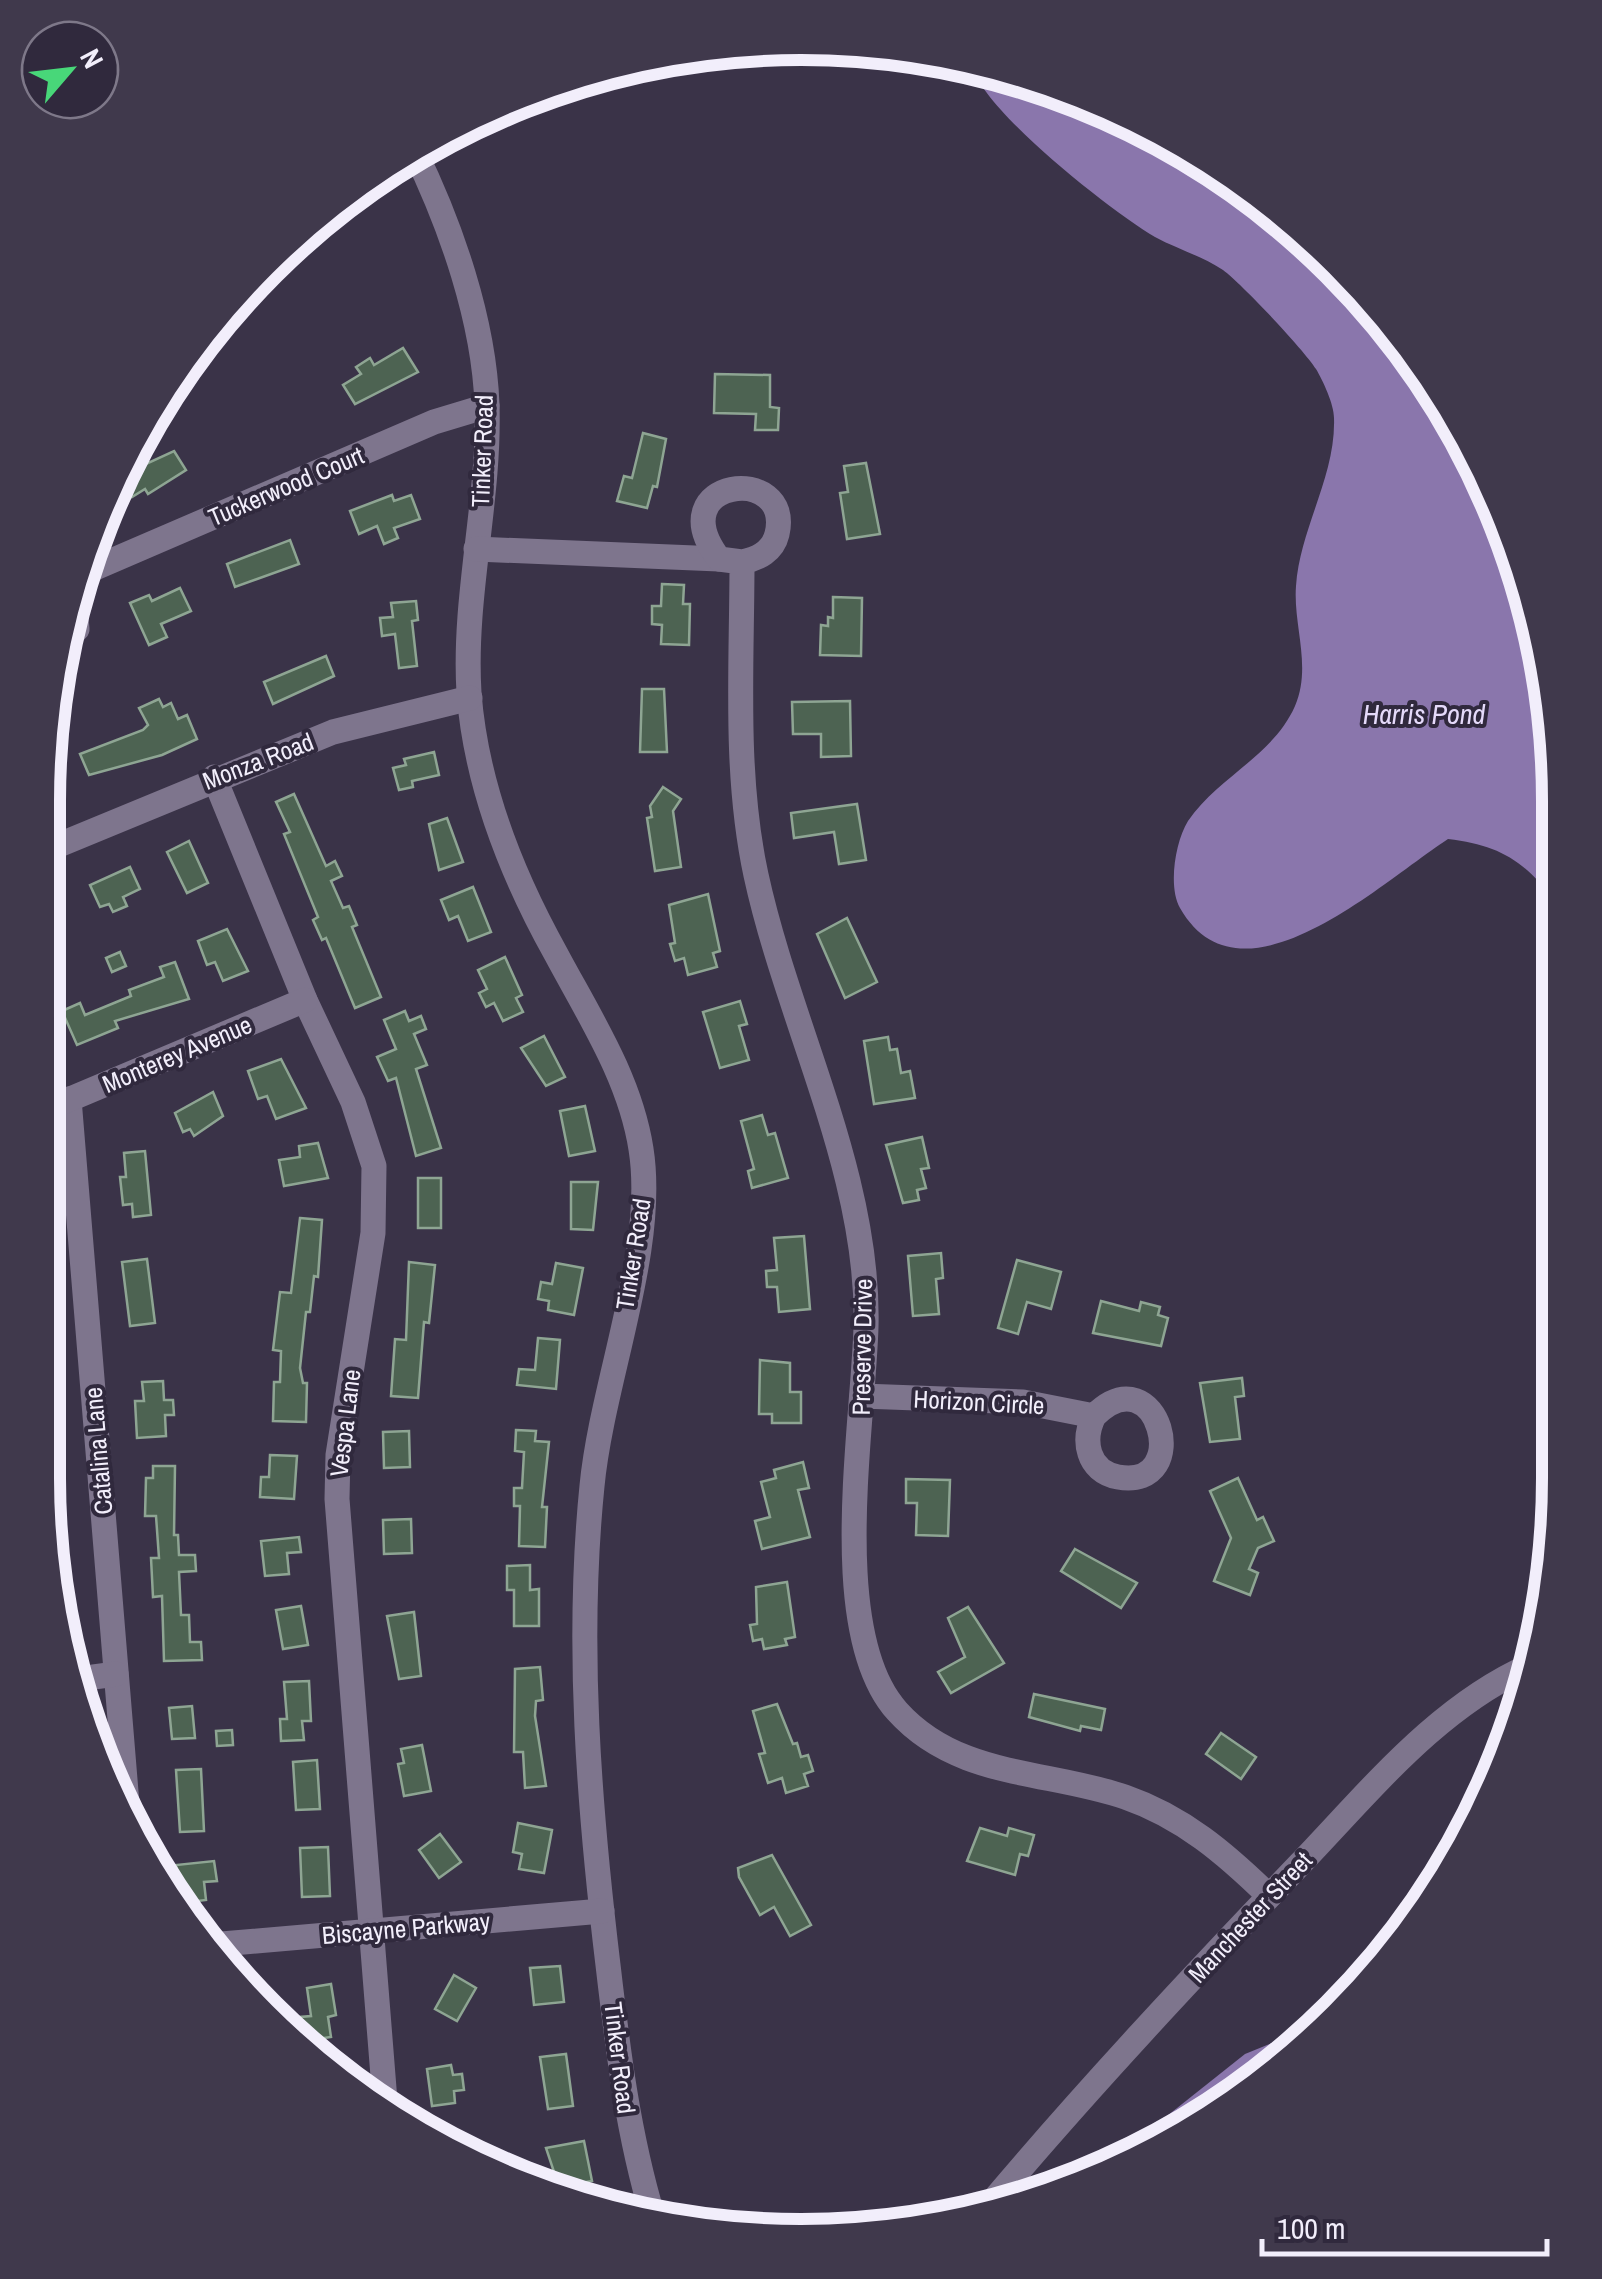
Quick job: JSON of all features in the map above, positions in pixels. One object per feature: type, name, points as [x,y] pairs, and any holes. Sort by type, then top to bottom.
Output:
[{"type":"street","name":"Tinker Road","points":[[421,165],[442,215],[474,323],[487,406],[468,624],[470,698],[480,765],[506,848],[615,1066],[642,1151],[640,1240],[602,1415],[587,1547],[586,1680],[602,1911],[629,2130],[649,2203]]},
{"type":"street","name":"Tuckerwood Court","points":[[98,567],[434,422],[487,406]]},
{"type":"street","name":"Preserve Drive","points":[[476,549],[731,561],[748,832],[768,921],[859,1238],[866,1310],[855,1606],[871,1671],[894,1708],[927,1739],[960,1758],[1112,1793],[1172,1817],[1215,1846],[1269,1896]]},
{"type":"street","name":"Monza Road","points":[[60,844],[214,777],[333,732],[470,698]]},
{"type":"street","name":"Vespa Lane","points":[[214,777],[304,1000],[354,1102],[374,1166],[373,1233],[338,1454],[337,1499],[385,2091]]},
{"type":"street","name":"Monterey Avenue","points":[[60,1103],[304,1000]]},
{"type":"street","name":"Catalina Lane","points":[[60,1113],[125,1782]]},
{"type":"street","name":"Horizon Circle","points":[[862,1396],[1024,1402],[1094,1416]]},
{"type":"street","name":"Manchester Street","points":[[1002,2191],[1269,1896],[1427,1734],[1480,1692],[1516,1673]]},
{"type":"street","points":[[87,1678],[116,1674]]},
{"type":"street","name":"Biscayne Parkway","points":[[225,1944],[602,1911]]},
{"type":"water","name":"Harris Pond","points":[[980,84],[1085,116],[1172,159],[1213,185],[1290,244],[1325,277],[1358,312],[1417,389],[1466,473],[1486,517],[1517,609],[1536,704],[1542,886],[1532,874],[1496,850],[1448,839],[1351,908],[1274,944],[1238,948],[1206,937],[1180,908],[1174,889],[1175,864],[1188,821],[1200,805],[1273,739],[1300,691],[1302,661],[1296,586],[1304,543],[1329,461],[1332,406],[1316,369],[1243,288],[1215,265],[1155,237],[1080,183],[1022,132]]},
{"type":"water","points":[[1289,2036],[1213,2094],[1142,2136],[1245,2054]]},
{"type":"building","points":[[403,348],[418,372],[355,404],[343,385],[361,374],[356,367],[370,358],[374,365]]},
{"type":"building","points":[[715,374],[770,375],[770,407],[779,408],[778,430],[755,430],[756,414],[714,413]]},
{"type":"building","points":[[643,433],[666,439],[657,487],[653,486],[647,508],[617,501],[624,476],[632,478]]},
{"type":"building","points":[[174,451],[186,470],[148,494],[145,489],[132,497],[128,491],[139,467]]},
{"type":"building","points":[[866,463],[880,534],[847,539],[840,493],[848,492],[844,466]]},
{"type":"building","points":[[392,495],[394,501],[411,495],[420,519],[394,528],[398,538],[384,544],[377,526],[359,534],[350,511]]},
{"type":"building","points":[[290,540],[299,564],[235,587],[227,564]]},
{"type":"building","points":[[662,584],[684,585],[683,604],[690,604],[689,645],[661,644],[662,625],[652,624],[652,606],[661,606]]},
{"type":"building","points":[[180,588],[191,611],[161,624],[167,637],[149,645],[130,603],[149,595],[152,601]]},
{"type":"building","points":[[833,597],[862,598],[861,656],[820,655],[821,625],[828,626],[828,617],[833,618]]},
{"type":"building","points":[[416,601],[418,620],[412,621],[417,666],[399,668],[395,634],[382,636],[380,618],[393,617],[391,603]]},
{"type":"building","points":[[326,656],[334,676],[273,704],[264,682]]},
{"type":"building","points":[[642,689],[664,689],[667,752],[640,752]]},
{"type":"building","points":[[159,699],[163,707],[171,703],[178,719],[187,715],[197,739],[162,755],[89,775],[80,754],[143,730],[148,725],[139,708]]},
{"type":"building","points":[[850,701],[851,756],[821,757],[821,734],[793,734],[792,702]]},
{"type":"building","points":[[434,752],[439,775],[412,781],[413,787],[399,790],[393,768],[406,765],[404,759]]},
{"type":"building","points":[[663,787],[681,799],[673,811],[681,867],[655,871],[647,818],[652,817],[650,806]]},
{"type":"building","points":[[294,794],[326,866],[335,861],[342,876],[331,881],[343,908],[349,906],[357,925],[352,927],[381,997],[355,1008],[326,938],[322,940],[313,920],[318,917],[284,834],[290,832],[276,802]]},
{"type":"building","points":[[857,804],[866,860],[839,864],[834,832],[794,838],[791,813]]},
{"type":"building","points":[[447,818],[463,862],[439,870],[429,824]]},
{"type":"building","points":[[189,841],[208,883],[187,893],[167,852]]},
{"type":"building","points":[[130,867],[140,889],[123,897],[127,906],[113,912],[109,904],[100,907],[90,885]]},
{"type":"building","points":[[473,887],[491,932],[468,941],[458,916],[449,920],[441,900]]},
{"type":"building","points":[[708,894],[720,951],[713,953],[717,967],[688,975],[684,958],[675,961],[670,944],[675,943],[669,905]]},
{"type":"building","points":[[847,918],[877,982],[845,998],[817,934]]},
{"type":"building","points":[[227,929],[248,971],[223,981],[215,962],[207,965],[198,941]]},
{"type":"building","points":[[120,952],[126,966],[112,972],[106,958]]},
{"type":"building","points":[[505,957],[522,995],[516,998],[523,1012],[503,1021],[494,1003],[486,1007],[479,993],[487,989],[478,970]]},
{"type":"building","points":[[175,962],[189,999],[115,1021],[118,1028],[77,1045],[62,1011],[80,1003],[85,1015],[131,996],[129,990],[164,977],[160,967]]},
{"type":"building","points":[[740,1001],[747,1024],[739,1026],[749,1060],[720,1068],[703,1012]]},
{"type":"building","points":[[405,1011],[409,1021],[421,1016],[426,1029],[414,1034],[427,1065],[416,1069],[441,1148],[416,1156],[396,1078],[388,1081],[377,1057],[396,1049],[384,1020]]},
{"type":"building","points":[[544,1036],[565,1077],[546,1086],[521,1048]]},
{"type":"building","points":[[888,1037],[890,1050],[897,1049],[901,1073],[910,1071],[915,1098],[874,1104],[864,1041]]},
{"type":"building","points":[[281,1059],[306,1108],[276,1119],[267,1096],[258,1099],[248,1071]]},
{"type":"building","points":[[213,1092],[223,1116],[194,1136],[190,1129],[183,1132],[175,1113]]},
{"type":"building","points":[[585,1106],[595,1151],[569,1156],[560,1111]]},
{"type":"building","points":[[762,1115],[768,1135],[775,1133],[788,1178],[752,1188],[748,1171],[754,1169],[741,1121]]},
{"type":"building","points":[[922,1137],[929,1168],[921,1169],[926,1188],[917,1190],[919,1200],[903,1203],[886,1145]]},
{"type":"building","points":[[318,1143],[328,1178],[284,1186],[279,1160],[300,1157],[299,1146]]},
{"type":"building","points":[[145,1151],[151,1215],[133,1217],[132,1204],[123,1205],[120,1177],[126,1177],[124,1153]]},
{"type":"building","points":[[418,1178],[441,1178],[441,1228],[418,1228]]},
{"type":"building","points":[[571,1182],[598,1182],[593,1230],[571,1229]]},
{"type":"building","points":[[300,1218],[322,1220],[318,1277],[314,1276],[310,1312],[306,1312],[300,1368],[303,1383],[307,1383],[306,1422],[273,1421],[274,1382],[280,1382],[281,1351],[273,1350],[280,1292],[291,1293]]},
{"type":"building","points":[[804,1236],[810,1309],[779,1312],[777,1287],[767,1287],[766,1271],[777,1270],[774,1238]]},
{"type":"building","points":[[941,1253],[943,1278],[936,1279],[939,1314],[913,1316],[908,1256]]},
{"type":"building","points":[[147,1259],[155,1323],[130,1326],[122,1262]]},
{"type":"building","points":[[1017,1260],[1061,1272],[1051,1309],[1027,1302],[1018,1334],[998,1328]]},
{"type":"building","points":[[409,1262],[435,1265],[429,1323],[424,1322],[418,1398],[391,1396],[395,1339],[406,1340]]},
{"type":"building","points":[[556,1263],[583,1268],[574,1315],[548,1310],[549,1301],[538,1299],[541,1282],[552,1284]]},
{"type":"building","points":[[1101,1301],[1139,1311],[1141,1302],[1160,1307],[1158,1315],[1168,1318],[1161,1346],[1093,1333]]},
{"type":"building","points":[[538,1338],[560,1340],[556,1389],[517,1385],[519,1369],[535,1370]]},
{"type":"building","points":[[760,1360],[790,1363],[790,1392],[801,1392],[801,1423],[772,1423],[772,1414],[759,1414]]},
{"type":"building","points":[[1242,1378],[1244,1396],[1235,1397],[1240,1439],[1210,1442],[1200,1383]]},
{"type":"building","points":[[163,1381],[164,1400],[173,1400],[174,1415],[165,1415],[166,1436],[137,1438],[135,1401],[144,1401],[142,1382]]},
{"type":"building","points":[[516,1430],[536,1431],[535,1441],[549,1442],[542,1507],[547,1507],[545,1547],[519,1546],[520,1506],[514,1506],[514,1488],[522,1488],[524,1452],[515,1451]]},
{"type":"building","points":[[409,1431],[410,1467],[384,1468],[383,1432]]},
{"type":"building","points":[[270,1455],[297,1456],[294,1499],[260,1497],[261,1477],[269,1477]]},
{"type":"building","points":[[803,1462],[809,1488],[798,1490],[810,1537],[762,1549],[755,1521],[770,1517],[761,1482],[776,1478],[774,1470]]},
{"type":"building","points":[[153,1466],[175,1466],[174,1535],[178,1535],[179,1555],[195,1555],[196,1571],[179,1572],[181,1615],[189,1615],[190,1642],[201,1642],[202,1660],[164,1661],[162,1596],[153,1597],[151,1558],[159,1558],[156,1516],[145,1516],[146,1478],[153,1478]]},
{"type":"building","points":[[1238,1478],[1257,1520],[1263,1517],[1274,1541],[1258,1548],[1249,1569],[1258,1573],[1250,1595],[1214,1581],[1231,1538],[1210,1491]]},
{"type":"building","points":[[906,1479],[950,1480],[948,1536],[916,1535],[917,1503],[906,1503]]},
{"type":"building","points":[[411,1519],[412,1553],[384,1554],[383,1520]]},
{"type":"building","points":[[299,1537],[301,1552],[287,1553],[289,1574],[265,1576],[261,1541]]},
{"type":"building","points":[[1075,1549],[1137,1583],[1121,1608],[1061,1571]]},
{"type":"building","points":[[530,1565],[530,1590],[539,1589],[539,1626],[514,1626],[514,1590],[507,1590],[507,1566]]},
{"type":"building","points":[[787,1582],[795,1637],[785,1639],[787,1645],[764,1649],[762,1639],[753,1641],[750,1625],[757,1624],[756,1587]]},
{"type":"building","points":[[301,1606],[308,1645],[283,1649],[276,1610]]},
{"type":"building","points":[[968,1607],[1004,1663],[951,1693],[938,1672],[965,1657],[948,1618]]},
{"type":"building","points":[[414,1612],[421,1676],[399,1679],[387,1616]]},
{"type":"building","points":[[540,1667],[543,1700],[536,1701],[535,1716],[546,1786],[525,1788],[523,1752],[514,1752],[515,1669]]},
{"type":"building","points":[[309,1681],[311,1721],[302,1721],[304,1740],[281,1741],[280,1719],[287,1719],[284,1682]]},
{"type":"building","points":[[1034,1694],[1105,1709],[1101,1730],[1081,1726],[1080,1731],[1029,1717]]},
{"type":"building","points":[[777,1704],[793,1744],[797,1743],[801,1757],[808,1755],[813,1771],[804,1774],[808,1786],[786,1793],[782,1778],[768,1783],[759,1754],[765,1753],[753,1711]]},
{"type":"building","points":[[192,1706],[195,1738],[172,1739],[169,1708]]},
{"type":"building","points":[[232,1730],[233,1745],[217,1746],[216,1731]]},
{"type":"building","points":[[1221,1733],[1256,1757],[1241,1779],[1206,1754]]},
{"type":"building","points":[[422,1745],[431,1791],[404,1796],[398,1764],[404,1763],[401,1749]]},
{"type":"building","points":[[317,1760],[320,1809],[296,1810],[293,1762]]},
{"type":"building","points":[[201,1769],[204,1831],[180,1832],[176,1770]]},
{"type":"building","points":[[518,1823],[552,1830],[544,1873],[519,1869],[522,1854],[513,1852]]},
{"type":"building","points":[[980,1828],[1007,1836],[1009,1828],[1034,1835],[1028,1856],[1020,1854],[1015,1875],[967,1861]]},
{"type":"building","points":[[440,1834],[461,1862],[439,1878],[419,1850]]},
{"type":"building","points":[[328,1847],[330,1896],[302,1897],[300,1848]]},
{"type":"building","points":[[772,1855],[811,1925],[790,1936],[774,1907],[760,1915],[739,1877],[738,1868]]},
{"type":"building","points":[[214,1861],[217,1881],[204,1882],[206,1900],[193,1901],[177,1878],[176,1865]]},
{"type":"building","points":[[560,1966],[564,2002],[534,2005],[530,1968]]},
{"type":"building","points":[[454,1975],[476,1988],[457,2021],[435,2009]]},
{"type":"building","points":[[331,1984],[336,2015],[328,2017],[331,2037],[317,2039],[301,2025],[300,2017],[311,2016],[307,1988]]},
{"type":"building","points":[[566,2054],[573,2106],[548,2109],[540,2057]]},
{"type":"building","points":[[451,2065],[453,2075],[462,2074],[464,2090],[454,2091],[455,2103],[432,2106],[427,2069]]},
{"type":"building","points":[[584,2141],[592,2181],[576,2184],[556,2177],[546,2148]]}]
